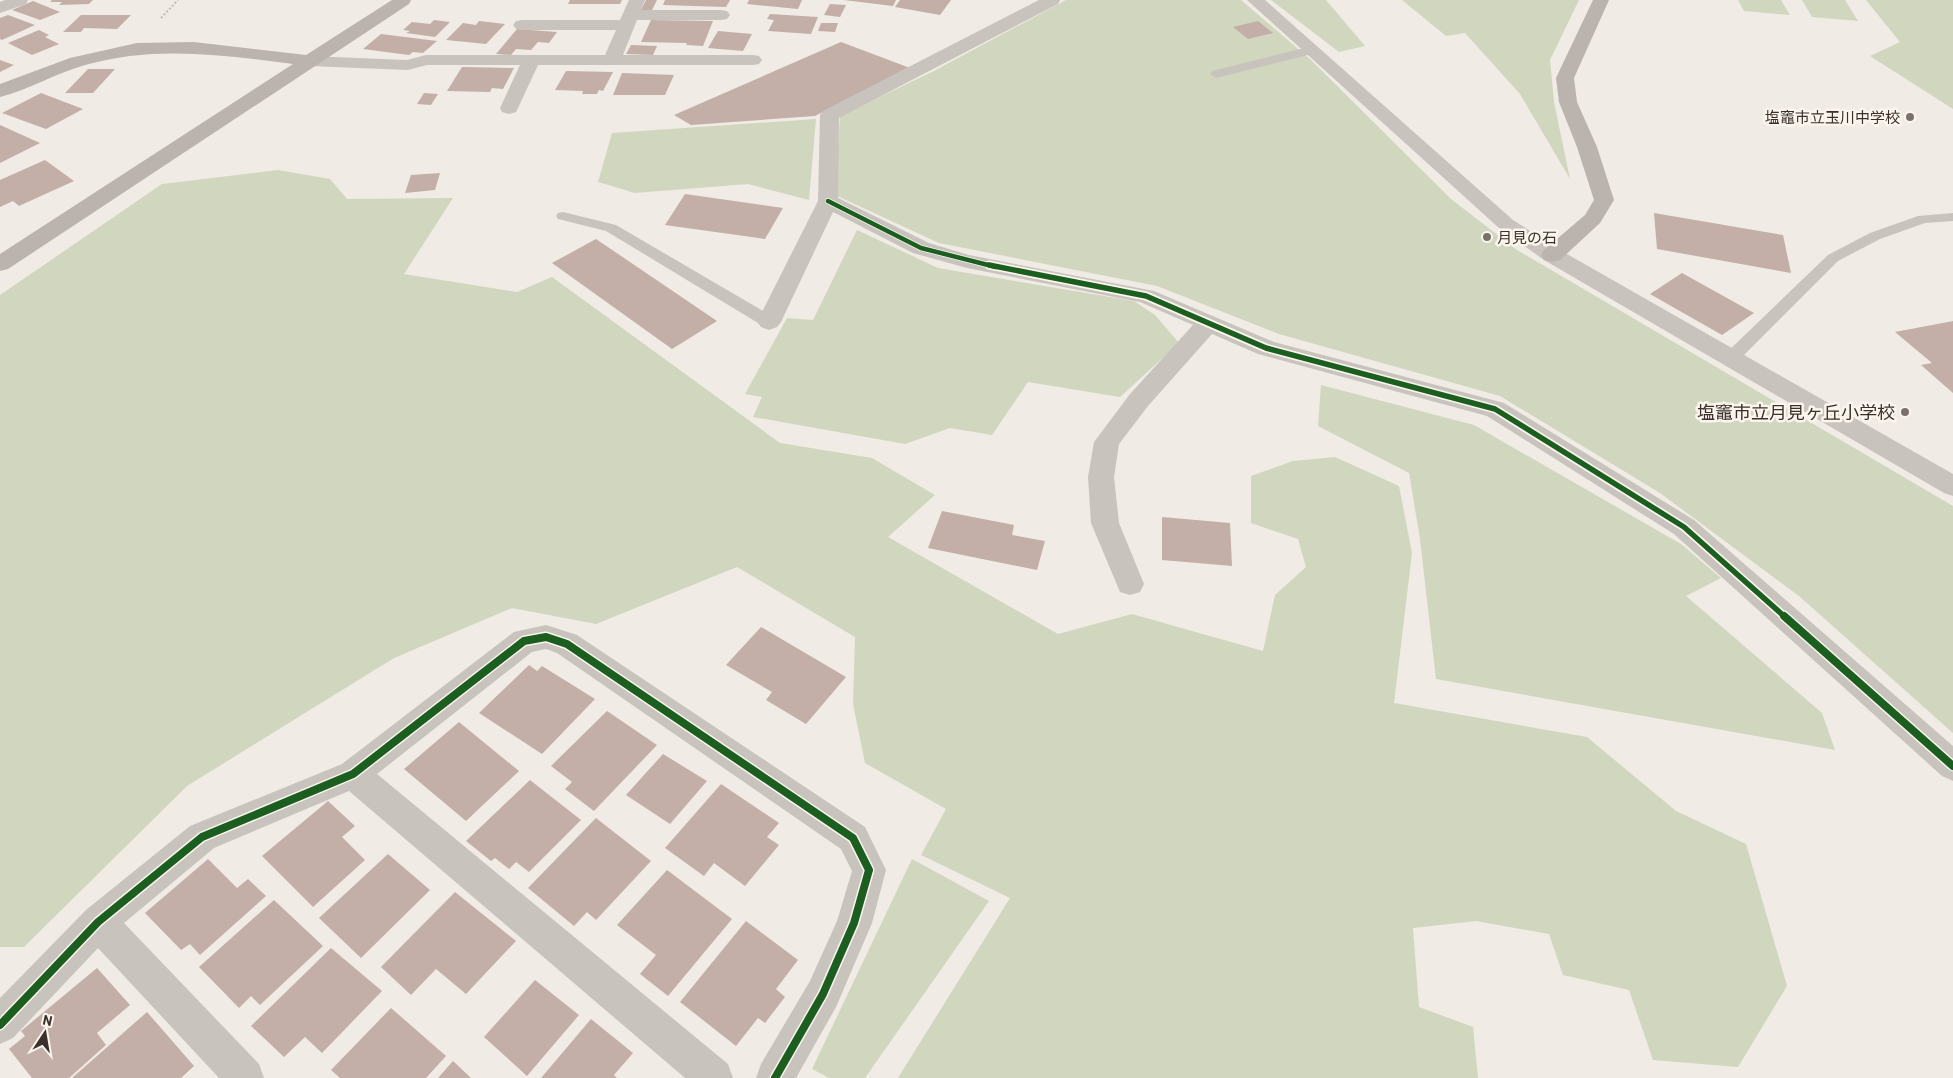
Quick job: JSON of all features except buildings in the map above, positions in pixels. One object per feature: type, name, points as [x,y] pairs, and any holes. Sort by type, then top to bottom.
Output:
[{"type":"street","points":[[0,8],[20,0]]},
{"type":"street","points":[[0,264],[403,0]]},
{"type":"street","points":[[769,322],[828,201],[830,116],[1052,0]]},
{"type":"street","points":[[1255,0],[1506,224],[1552,255],[1953,486]]},
{"type":"street","points":[[1552,255],[1593,220],[1604,200],[1587,147],[1568,102],[1565,78],[1601,0]]},
{"type":"street","points":[[612,60],[632,13]]},
{"type":"street","points":[[522,25],[632,13],[721,15]]},
{"type":"street","points":[[0,91],[28,78],[96,56],[159,47],[198,49],[309,61],[408,65],[426,60],[753,60]]},
{"type":"street","points":[[509,108],[530,61]]},
{"type":"street","points":[[828,201],[922,248],[967,261],[1146,296],[1266,348],[1495,409],[1684,527],[1953,766]]},
{"type":"street","points":[[1130,584],[1105,523],[1102,477],[1107,442],[1139,400],[1208,324]]},
{"type":"street","points":[[0,1025],[98,922],[202,837],[353,774],[524,641],[546,638],[567,644],[854,838],[869,870],[854,923],[823,994],[775,1078]]},
{"type":"street","points":[[353,774],[714,1078]]},
{"type":"street","points":[[98,922],[245,1078]]},
{"type":"lane","points":[[1216,74],[1312,50]]},
{"type":"lane","points":[[563,216],[611,228],[769,322]]},
{"type":"lane","points":[[1730,359],[1833,258],[1875,236],[1923,219],[1953,216]]},
{"type":"path","points":[[166,13],[178,0]]},
{"type":"green space","points":[[1066,0],[1241,0],[1311,60],[1451,199],[1517,250],[1953,506],[1953,733],[1799,596],[1660,493],[1500,396],[1279,334],[1157,286],[939,243],[835,195],[840,116],[934,71]]},
{"type":"green space","points":[[1271,0],[1326,0],[1365,46],[1339,52]]},
{"type":"green space","points":[[1402,0],[1579,0],[1550,60],[1554,102],[1570,179],[1520,94],[1465,33],[1446,36]]},
{"type":"green space","points":[[1738,0],[1781,0],[1790,15],[1744,11]]},
{"type":"green space","points":[[1802,0],[1845,0],[1858,21],[1812,17]]},
{"type":"green space","points":[[1866,0],[1953,0],[1953,109],[1870,56],[1900,42]]},
{"type":"green space","points":[[816,119],[809,200],[748,184],[635,193],[598,182],[612,133]]},
{"type":"green space","points":[[278,170],[330,179],[347,199],[453,198],[404,274],[517,292],[552,277],[780,443],[872,458],[935,495],[888,537],[1058,634],[1132,614],[1263,651],[1275,595],[1306,567],[1298,539],[1251,523],[1251,476],[1293,461],[1335,457],[1399,486],[1412,553],[1394,703],[1587,737],[1676,811],[1746,844],[1787,986],[1738,1067],[1653,1060],[1629,990],[1563,975],[1549,934],[1476,921],[1413,928],[1419,1007],[1473,1027],[1478,1078],[898,1078],[1010,898],[921,855],[946,809],[865,763],[853,704],[855,637],[737,567],[596,624],[512,608],[394,658],[187,786],[24,947],[0,947],[0,295],[162,184]]},
{"type":"green space","points":[[857,230],[938,268],[1134,301],[1155,315],[1179,343],[1120,397],[1028,382],[992,435],[950,428],[905,444],[753,417],[762,397],[745,394],[787,318],[813,320]]},
{"type":"green space","points":[[1321,385],[1474,425],[1681,544],[1721,578],[1686,596],[1822,713],[1835,750],[1436,679],[1420,539],[1409,473],[1318,426]]},
{"type":"green space","points":[[912,859],[989,901],[865,1078],[829,1078],[812,1069]]},
{"type":"cycle path","points":[[828,201],[921,248],[967,261],[1146,296],[1266,348],[1495,409],[1684,527],[1953,766]]},
{"type":"cycle path","points":[[0,1025],[98,922],[202,837],[353,774],[524,641],[546,637],[567,644],[853,838],[869,870],[854,923],[823,994],[775,1078]]},
{"type":"place","name":"塩竈市立玉川中学校","points":[[1910,117]]},
{"type":"place","name":"月見の石","points":[[1487,237]]},
{"type":"place","name":"塩竈市立月見ヶ丘小学校","points":[[1905,412]]}]
